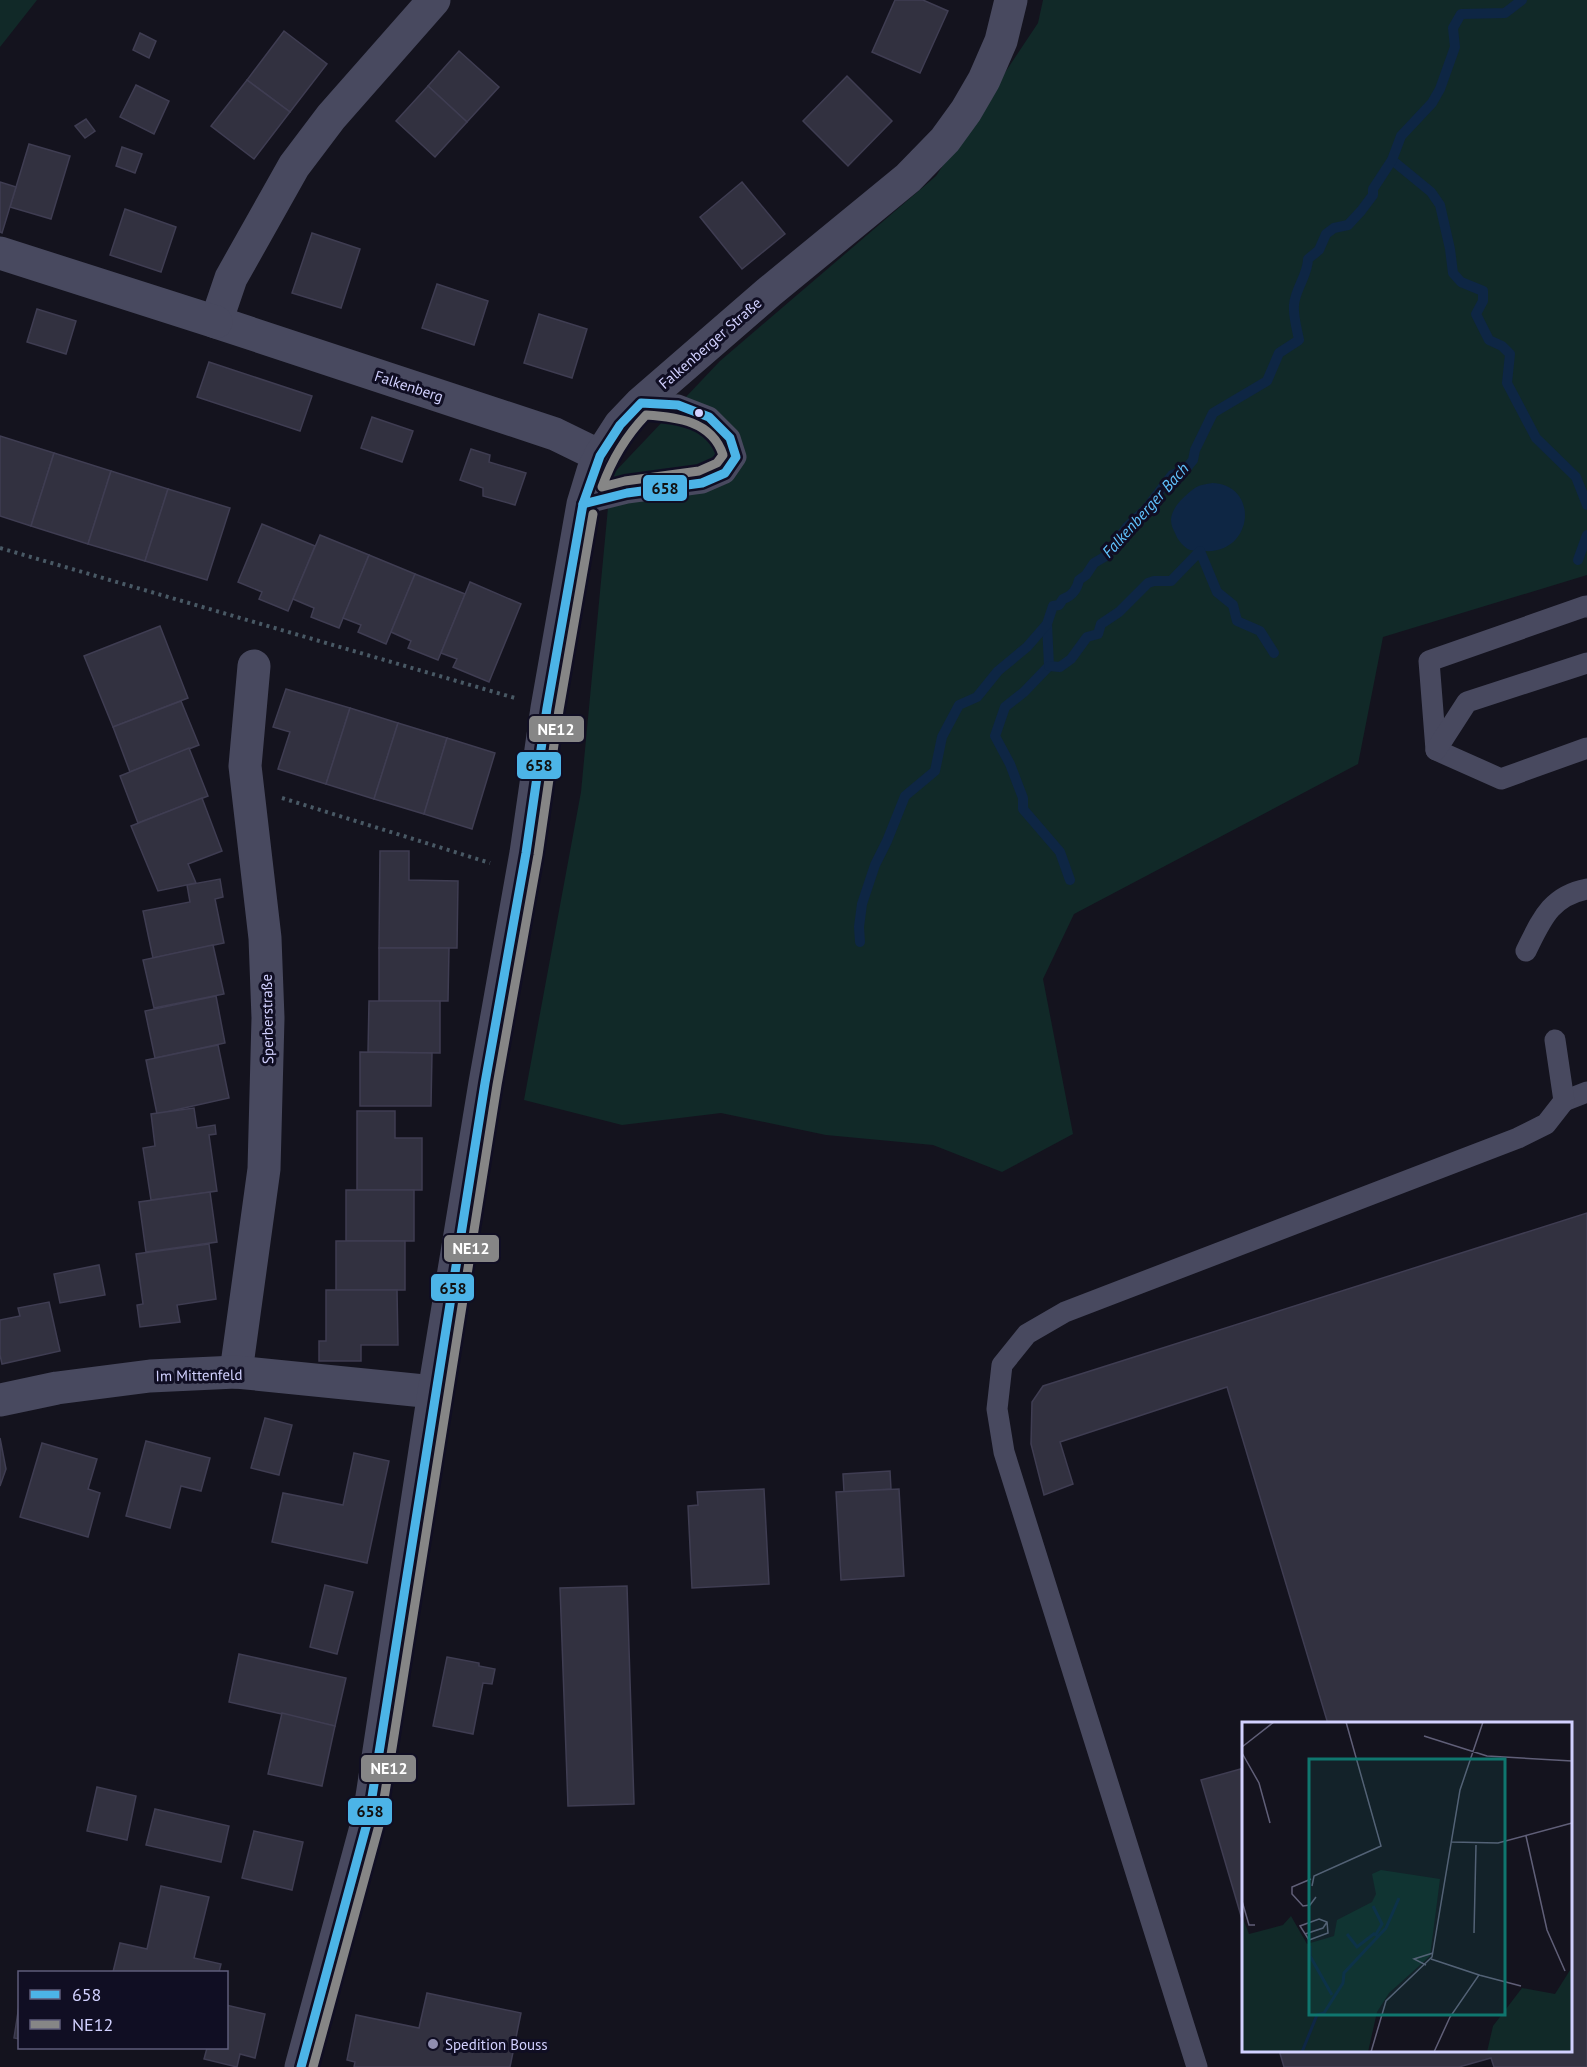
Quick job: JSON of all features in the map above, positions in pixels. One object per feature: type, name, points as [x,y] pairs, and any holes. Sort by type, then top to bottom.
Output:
[{"type":"street","points":[[216,322],[231,278],[294,166],[331,117],[434,0]]},
{"type":"street","name":"Falkenberger Straße","points":[[301,2067],[369,1816],[434,1392],[583,504],[600,456],[620,425],[641,403],[760,299],[908,177],[945,140],[966,111],[984,80],[1000,41],[1011,0]]},
{"type":"street","name":"Falkenberg","points":[[0,252],[555,434],[600,456]]},
{"type":"street","name":"Sperberstraße","points":[[236,1372],[264,1169],[268,1018],[265,938],[245,766],[254,666]]},
{"type":"street","name":"Im Mittenfeld","points":[[0,1400],[57,1388],[150,1376],[236,1372],[434,1392]]},
{"type":"lane","points":[[583,504],[627,494],[702,483],[725,473],[736,457],[730,438],[709,417],[678,405],[641,403]]},
{"type":"lane","points":[[1436,750],[1429,661],[1587,607]]},
{"type":"lane","points":[[1436,750],[1467,702],[1587,663]]},
{"type":"lane","points":[[1436,750],[1501,779],[1587,748]]},
{"type":"lane","points":[[1526,951],[1546,912],[1571,892],[1587,889]]},
{"type":"lane","points":[[1555,1040],[1564,1101]]},
{"type":"lane","points":[[1197,2067],[1004,1452],[997,1409],[1002,1365],[1027,1334],[1065,1312],[1518,1138],[1546,1124],[1564,1101],[1587,1092]]},
{"type":"path","points":[[0,548],[547,708]]},
{"type":"path","points":[[246,787],[522,873]]},
{"type":"green space","points":[[0,0],[37,0],[0,47]]},
{"type":"green space","points":[[1043,0],[1587,0],[1587,575],[1383,637],[1358,764],[1074,914],[1043,979],[1073,1134],[1002,1172],[933,1145],[826,1135],[721,1113],[622,1125],[524,1100],[581,792],[611,476],[720,361],[936,176],[1038,23]]},
{"type":"water","points":[[1212,483],[1228,487],[1238,495],[1244,506],[1245,519],[1241,532],[1233,542],[1220,549],[1190,550],[1179,540],[1171,524],[1173,511],[1191,491],[1199,486]]},
{"type":"building","points":[[895,0],[923,0],[948,11],[920,73],[872,52]]},
{"type":"building","points":[[284,31],[327,64],[290,112],[247,80]]},
{"type":"building","points":[[140,33],[156,41],[149,58],[133,50]]},
{"type":"building","points":[[459,51],[499,87],[467,122],[428,86]]},
{"type":"building","points":[[847,76],[892,121],[848,166],[803,121]]},
{"type":"building","points":[[247,80],[290,112],[254,159],[211,126]]},
{"type":"building","points":[[136,85],[169,101],[154,134],[120,117]]},
{"type":"building","points":[[428,86],[467,122],[435,157],[396,121]]},
{"type":"building","points":[[86,119],[95,131],[85,138],[75,126]]},
{"type":"building","points":[[29,144],[70,156],[51,219],[10,207]]},
{"type":"building","points":[[122,147],[142,154],[135,173],[116,166]]},
{"type":"building","points":[[0,182],[16,187],[2,233],[0,232]]},
{"type":"building","points":[[742,182],[785,234],[742,269],[700,217]]},
{"type":"building","points":[[125,209],[176,227],[161,272],[110,255]]},
{"type":"building","points":[[312,233],[360,249],[341,308],[292,293]]},
{"type":"building","points":[[437,284],[488,301],[474,345],[422,328]]},
{"type":"building","points":[[37,309],[76,321],[66,354],[27,342]]},
{"type":"building","points":[[539,314],[587,329],[572,378],[524,363]]},
{"type":"building","points":[[209,362],[312,396],[300,431],[197,397]]},
{"type":"building","points":[[372,417],[413,431],[402,462],[361,448]]},
{"type":"building","points":[[0,436],[54,453],[31,526],[0,516]]},
{"type":"building","points":[[471,449],[490,455],[489,462],[526,473],[515,505],[483,496],[483,488],[460,480]]},
{"type":"building","points":[[54,453],[111,471],[88,544],[31,526]]},
{"type":"building","points":[[111,471],[168,489],[145,561],[88,544]]},
{"type":"building","points":[[168,489],[230,508],[207,580],[145,561]]},
{"type":"building","points":[[262,524],[315,546],[288,611],[259,599],[262,592],[238,582]]},
{"type":"building","points":[[320,535],[369,555],[339,628],[311,617],[314,608],[293,599]]},
{"type":"building","points":[[369,555],[415,574],[386,644],[358,632],[361,625],[343,618]]},
{"type":"building","points":[[415,574],[465,594],[438,660],[408,648],[411,641],[391,632]]},
{"type":"building","points":[[470,582],[521,604],[489,682],[453,667],[457,659],[441,653]]},
{"type":"building","points":[[160,626],[188,698],[113,727],[84,656]]},
{"type":"building","points":[[286,689],[350,708],[326,784],[278,769],[290,732],[273,727]]},
{"type":"building","points":[[181,701],[199,745],[130,772],[113,727]]},
{"type":"building","points":[[350,708],[398,723],[374,799],[326,784]]},
{"type":"building","points":[[398,723],[447,738],[424,814],[374,799]]},
{"type":"building","points":[[447,738],[495,753],[472,829],[424,814]]},
{"type":"building","points":[[189,748],[208,796],[138,823],[120,776]]},
{"type":"building","points":[[202,798],[222,851],[188,864],[196,883],[158,891],[131,826]]},
{"type":"building","points":[[380,851],[409,851],[409,880],[458,881],[457,948],[379,948]]},
{"type":"building","points":[[220,879],[223,897],[215,899],[224,943],[153,958],[143,911],[190,902],[187,885]]},
{"type":"building","points":[[213,945],[224,994],[154,1008],[143,960]]},
{"type":"building","points":[[379,948],[449,948],[448,1001],[379,1001]]},
{"type":"building","points":[[216,996],[225,1043],[155,1058],[145,1011]]},
{"type":"building","points":[[369,1001],[440,1001],[440,1053],[368,1052]]},
{"type":"building","points":[[218,1045],[229,1098],[157,1114],[146,1060]]},
{"type":"building","points":[[360,1052],[432,1053],[431,1106],[360,1106]]},
{"type":"building","points":[[194,1108],[197,1128],[215,1125],[216,1134],[209,1135],[217,1191],[151,1200],[143,1148],[155,1146],[151,1114]]},
{"type":"building","points":[[357,1111],[395,1111],[395,1138],[422,1138],[422,1190],[357,1190]]},
{"type":"building","points":[[346,1190],[414,1190],[414,1241],[346,1241]]},
{"type":"building","points":[[210,1192],[217,1242],[146,1252],[139,1202]]},
{"type":"building","points":[[1587,1213],[1587,2067],[1494,2067],[1491,2058],[1459,2067],[1284,2067],[1280,2052],[1572,2052],[1572,1722],[1327,1722],[1227,1387],[1060,1442],[1073,1484],[1044,1495],[1031,1444],[1032,1402],[1043,1386]]},
{"type":"building","points":[[336,1241],[405,1241],[405,1290],[336,1290]]},
{"type":"building","points":[[209,1244],[216,1299],[177,1305],[180,1322],[140,1327],[137,1305],[143,1304],[136,1254]]},
{"type":"building","points":[[99,1265],[105,1295],[60,1303],[54,1274]]},
{"type":"building","points":[[326,1290],[397,1290],[398,1345],[361,1345],[361,1361],[319,1361],[319,1341],[326,1341]]},
{"type":"building","points":[[49,1302],[60,1351],[2,1364],[0,1320],[20,1316],[18,1308]]},
{"type":"building","points":[[265,1418],[292,1425],[279,1475],[251,1468]]},
{"type":"building","points":[[0,1438],[6,1469],[0,1486]]},
{"type":"building","points":[[146,1441],[210,1458],[201,1491],[181,1486],[170,1528],[126,1516]]},
{"type":"building","points":[[42,1443],[97,1459],[88,1489],[100,1493],[88,1537],[20,1517]]},
{"type":"building","points":[[354,1453],[389,1461],[367,1563],[272,1542],[283,1493],[343,1505]]},
{"type":"building","points":[[890,1471],[891,1489],[844,1492],[843,1474]]},
{"type":"building","points":[[764,1489],[769,1584],[692,1588],[688,1506],[698,1505],[697,1492]]},
{"type":"building","points":[[899,1489],[904,1576],[841,1580],[836,1492]]},
{"type":"building","points":[[325,1585],[353,1592],[337,1654],[310,1647]]},
{"type":"building","points":[[627,1586],[634,1804],[568,1806],[560,1588]]},
{"type":"building","points":[[239,1654],[346,1678],[335,1726],[229,1702]]},
{"type":"building","points":[[447,1657],[479,1663],[479,1666],[495,1669],[492,1684],[483,1683],[473,1734],[433,1726]]},
{"type":"building","points":[[282,1713],[335,1726],[322,1786],[268,1774]]},
{"type":"building","points":[[1242,1769],[1242,1919],[1201,1780]]},
{"type":"building","points":[[97,1787],[136,1796],[127,1840],[87,1831]]},
{"type":"building","points":[[155,1809],[229,1826],[221,1862],[146,1845]]},
{"type":"building","points":[[254,1831],[303,1842],[292,1890],[242,1878]]},
{"type":"building","points":[[161,1886],[209,1897],[194,1958],[221,1964],[219,1971],[113,1971],[120,1943],[147,1949]]},
{"type":"building","name":"Spedition Bouss","points":[[427,1993],[521,2013],[510,2067],[354,2067],[355,2062],[347,2060],[356,2015],[419,2028]]},
{"type":"building","points":[[228,2005],[265,2014],[255,2058],[240,2054],[237,2067],[204,2059],[207,2049],[228,2049]]},
{"type":"building","points":[[18,2012],[18,2039],[14,2038]]},
{"type":"waterway","name":"Falkenberger Bach","points":[[860,942],[862,904],[875,865],[905,796],[935,771],[942,737],[959,705],[977,697],[998,671],[1027,647],[1047,624],[1053,606],[1059,605],[1063,599],[1074,592],[1079,580],[1086,575],[1094,563],[1106,556],[1127,527],[1146,509],[1172,475],[1185,470],[1193,460],[1195,450],[1213,413],[1267,381],[1279,353],[1299,340],[1294,305],[1308,259],[1319,250],[1326,234],[1334,228],[1348,225],[1361,211],[1373,195],[1373,189],[1392,160],[1401,136],[1432,103],[1440,89],[1455,47],[1453,28],[1461,14],[1505,13],[1522,0]]},
{"type":"waterway","points":[[1392,160],[1431,192],[1440,205],[1453,273],[1461,282],[1483,291],[1483,301],[1476,314],[1489,340],[1502,346],[1510,354],[1507,383],[1536,438],[1576,477],[1587,505]]},
{"type":"waterway","points":[[1578,560],[1587,535]]},
{"type":"waterway","points":[[1049,666],[1060,667],[1071,659],[1087,637],[1098,634],[1101,624],[1119,612],[1148,583],[1171,581],[1200,551],[1217,592],[1233,605],[1237,621],[1260,631],[1274,653]]},
{"type":"waterway","points":[[1047,624],[1049,666],[1024,692],[1005,707],[995,736],[1010,764],[1023,798],[1023,809],[1060,852],[1070,880]]},
{"type":"transit line","name":"658","points":[[641,403],[678,405],[709,417],[730,438],[736,457],[725,473],[702,483],[627,493],[583,504],[600,456],[620,425],[641,403]]},
{"type":"transit line","name":"NE12","points":[[646,415],[670,417],[702,428],[711,435],[723,455],[717,463],[699,471],[625,481],[602,487],[620,449],[646,415]]},
{"type":"transit line","name":"658","points":[[301,2067],[369,1816],[485,1083],[526,853],[547,708],[583,504]]},
{"type":"transit line","name":"NE12","points":[[313,2067],[381,1818],[497,1085],[538,855],[559,710],[593,514]]},
{"type":"place","name":"Spedition Bouss","points":[[433,2044]]}]
